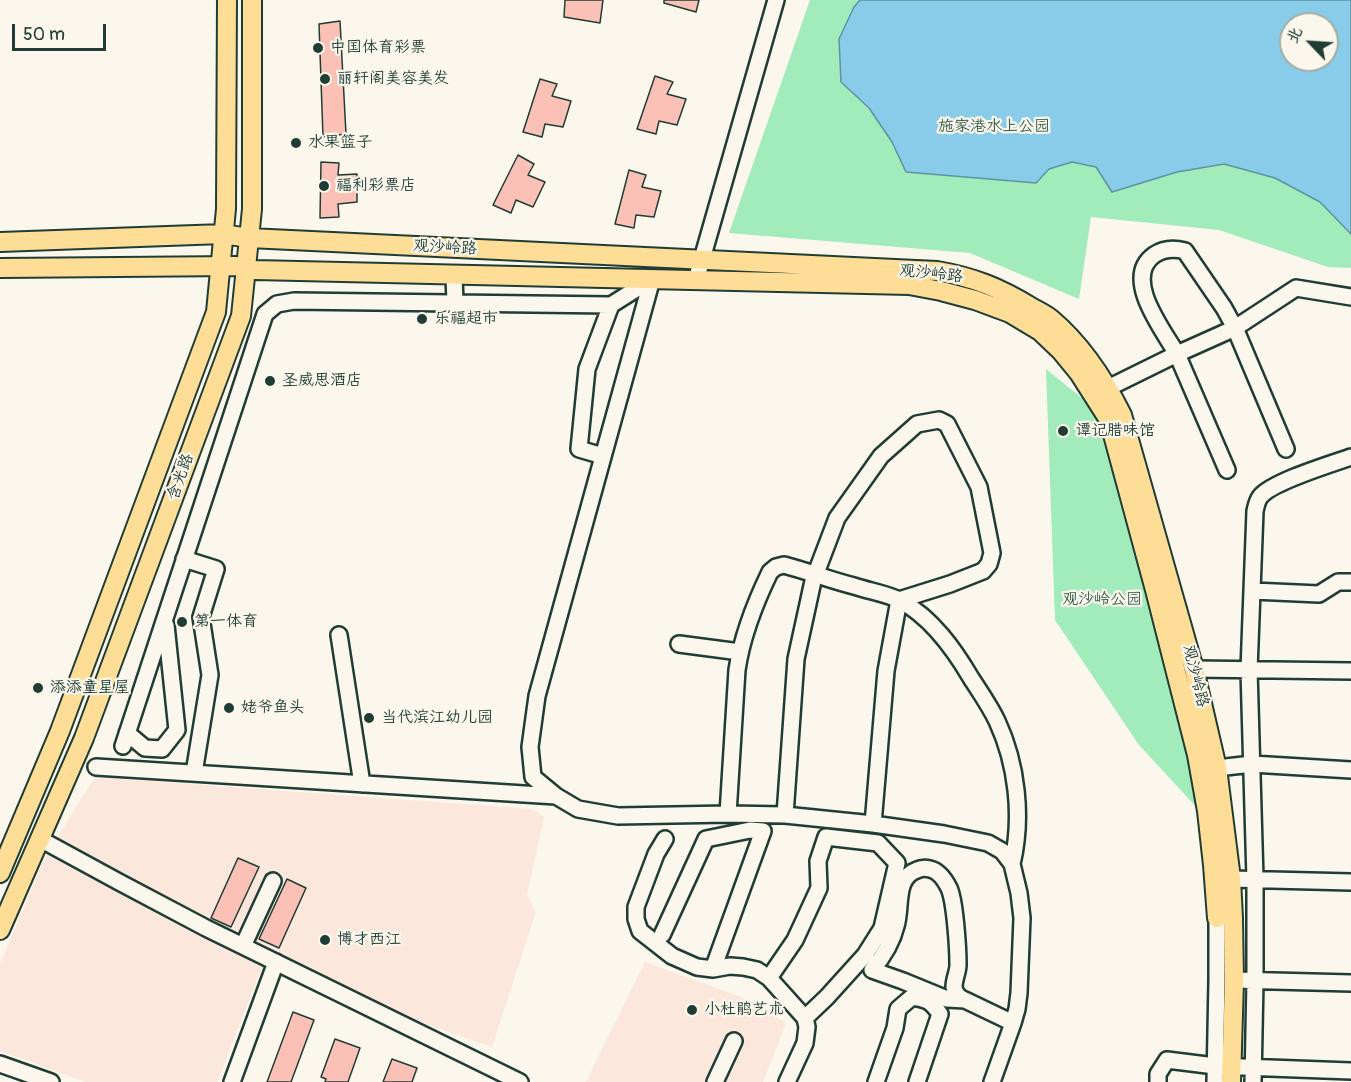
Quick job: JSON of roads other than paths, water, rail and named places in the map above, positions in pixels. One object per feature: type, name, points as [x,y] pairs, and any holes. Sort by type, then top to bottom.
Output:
[{"type":"main road","name":"含光路","points":[[0,873],[60,731],[216,312],[226,209],[227,0]]},
{"type":"main road","name":"含光路","points":[[0,930],[84,738],[241,316],[252,209],[252,0]]},
{"type":"main road","name":"观沙岭路","points":[[0,242],[224,234],[249,238],[937,271],[982,281],[1049,317],[1090,361],[1122,415],[1194,669],[1218,768],[1231,879],[1234,980],[1226,1072]]},
{"type":"main road","name":"观沙岭路","points":[[0,268],[236,266],[255,270],[909,285],[975,300],[1010,313],[1040,331],[1061,351],[1079,373],[1109,420],[1197,754],[1207,811],[1217,918]]},
{"type":"street","points":[[696,280],[776,0]]},
{"type":"street","points":[[1227,470],[1177,354],[1146,301],[1141,277],[1146,263],[1158,252],[1175,248],[1185,251],[1224,308],[1286,449]]},
{"type":"street","points":[[454,275],[455,303]]},
{"type":"street","points":[[165,618],[177,730],[162,749],[145,748],[125,740],[184,559],[265,314],[277,304],[294,301],[611,305],[652,279]]},
{"type":"street","points":[[652,279],[537,696],[530,747],[533,777],[556,796],[578,809],[618,816],[785,814],[944,834],[988,843],[1002,851],[1012,864],[1020,893],[1022,918],[1019,993],[1013,1023],[992,1082]]},
{"type":"street","points":[[1108,388],[1234,328],[1296,288],[1351,297]]},
{"type":"street","points":[[603,456],[579,449],[587,369],[611,305]]},
{"type":"street","points":[[785,814],[796,659],[815,575],[837,518],[881,456],[917,424],[939,420],[948,424],[979,487],[992,553],[989,564],[983,571],[899,600]]},
{"type":"street","points":[[1254,1075],[1255,879],[1249,670],[1255,511],[1259,498],[1269,489],[1351,457]]},
{"type":"street","points":[[184,559],[216,568],[201,617],[210,675],[194,773]]},
{"type":"street","points":[[728,814],[736,670],[740,652],[746,630],[770,572],[784,565],[899,600],[919,612],[960,659],[997,720],[1007,748],[1015,784],[1018,819],[1017,843],[1012,864]]},
{"type":"street","points":[[1252,591],[1319,594],[1338,582],[1351,582]]},
{"type":"street","points":[[873,824],[886,671],[899,600]]},
{"type":"street","points":[[339,635],[363,784]]},
{"type":"street","points":[[679,644],[740,652]]},
{"type":"street","points":[[1194,669],[1351,671]]},
{"type":"street","points":[[1218,768],[1252,764],[1351,770]]},
{"type":"street","points":[[96,767],[556,796]]},
{"type":"street","points":[[662,935],[706,839],[750,830],[764,831],[713,969]]},
{"type":"street","points":[[769,978],[795,940],[819,888],[818,861],[826,837],[878,843],[897,863],[882,928],[865,955],[805,1018]]},
{"type":"street","points":[[40,839],[128,887],[502,1078],[519,1082]]},
{"type":"street","points":[[665,839],[656,854],[636,907],[636,919],[640,931],[672,956],[697,967],[713,969],[730,966],[743,967],[757,970],[769,978],[805,1018],[807,1027],[805,1043],[787,1082]]},
{"type":"street","points":[[965,1000],[947,999],[872,970],[882,958],[896,929],[901,887],[911,872],[921,868],[940,873],[950,888],[959,967],[954,988],[960,998],[965,1000],[1013,1023]]},
{"type":"street","points":[[1231,879],[1351,882]]},
{"type":"street","points":[[243,946],[273,881]]},
{"type":"street","points":[[1217,918],[1217,980],[1226,1072]]},
{"type":"street","points":[[232,1082],[276,962]]},
{"type":"street","points":[[1234,980],[1351,983]]},
{"type":"street","points":[[876,1082],[895,1028],[898,1009],[912,997],[925,998],[940,1014],[917,1082]]},
{"type":"street","points":[[715,1082],[734,1041]]},
{"type":"street","points":[[1158,1082],[1158,1074],[1167,1060],[1226,1072],[1254,1075],[1351,1071]]},
{"type":"street","points":[[0,1064],[51,1082]]},
{"type":"street","points":[[1215,1082],[1226,1072]]},
{"type":"water","name":"施家港水上公园","points":[[860,0],[1351,0],[1351,234],[1320,202],[1275,178],[1224,164],[1177,172],[1112,192],[1096,167],[1072,162],[1049,169],[1036,183],[906,172],[892,142],[869,108],[841,82],[839,39],[854,7]]},
{"type":"place","name":"中国体育彩票","points":[[318,48]]},
{"type":"place","name":"丽轩阁美容美发","points":[[325,79]]},
{"type":"place","name":"水果篮子","points":[[296,143]]},
{"type":"place","name":"福利彩票店","points":[[324,186]]},
{"type":"place","name":"乐福超市","points":[[422,319]]},
{"type":"place","name":"圣威思酒店","points":[[270,381]]},
{"type":"place","name":"谭记腊味馆","points":[[1063,431]]},
{"type":"place","name":"第一体育","points":[[182,622]]},
{"type":"place","name":"添添童星屋","points":[[38,688]]},
{"type":"place","name":"姥爷鱼头","points":[[229,708]]},
{"type":"place","name":"当代滨江幼儿园","points":[[369,718]]},
{"type":"place","name":"博才西江","points":[[325,940]]},
{"type":"place","name":"小杜鹃艺术","points":[[692,1010]]},
{"type":"park label","name":"观沙岭公园","points":[[1102,600]]}]
